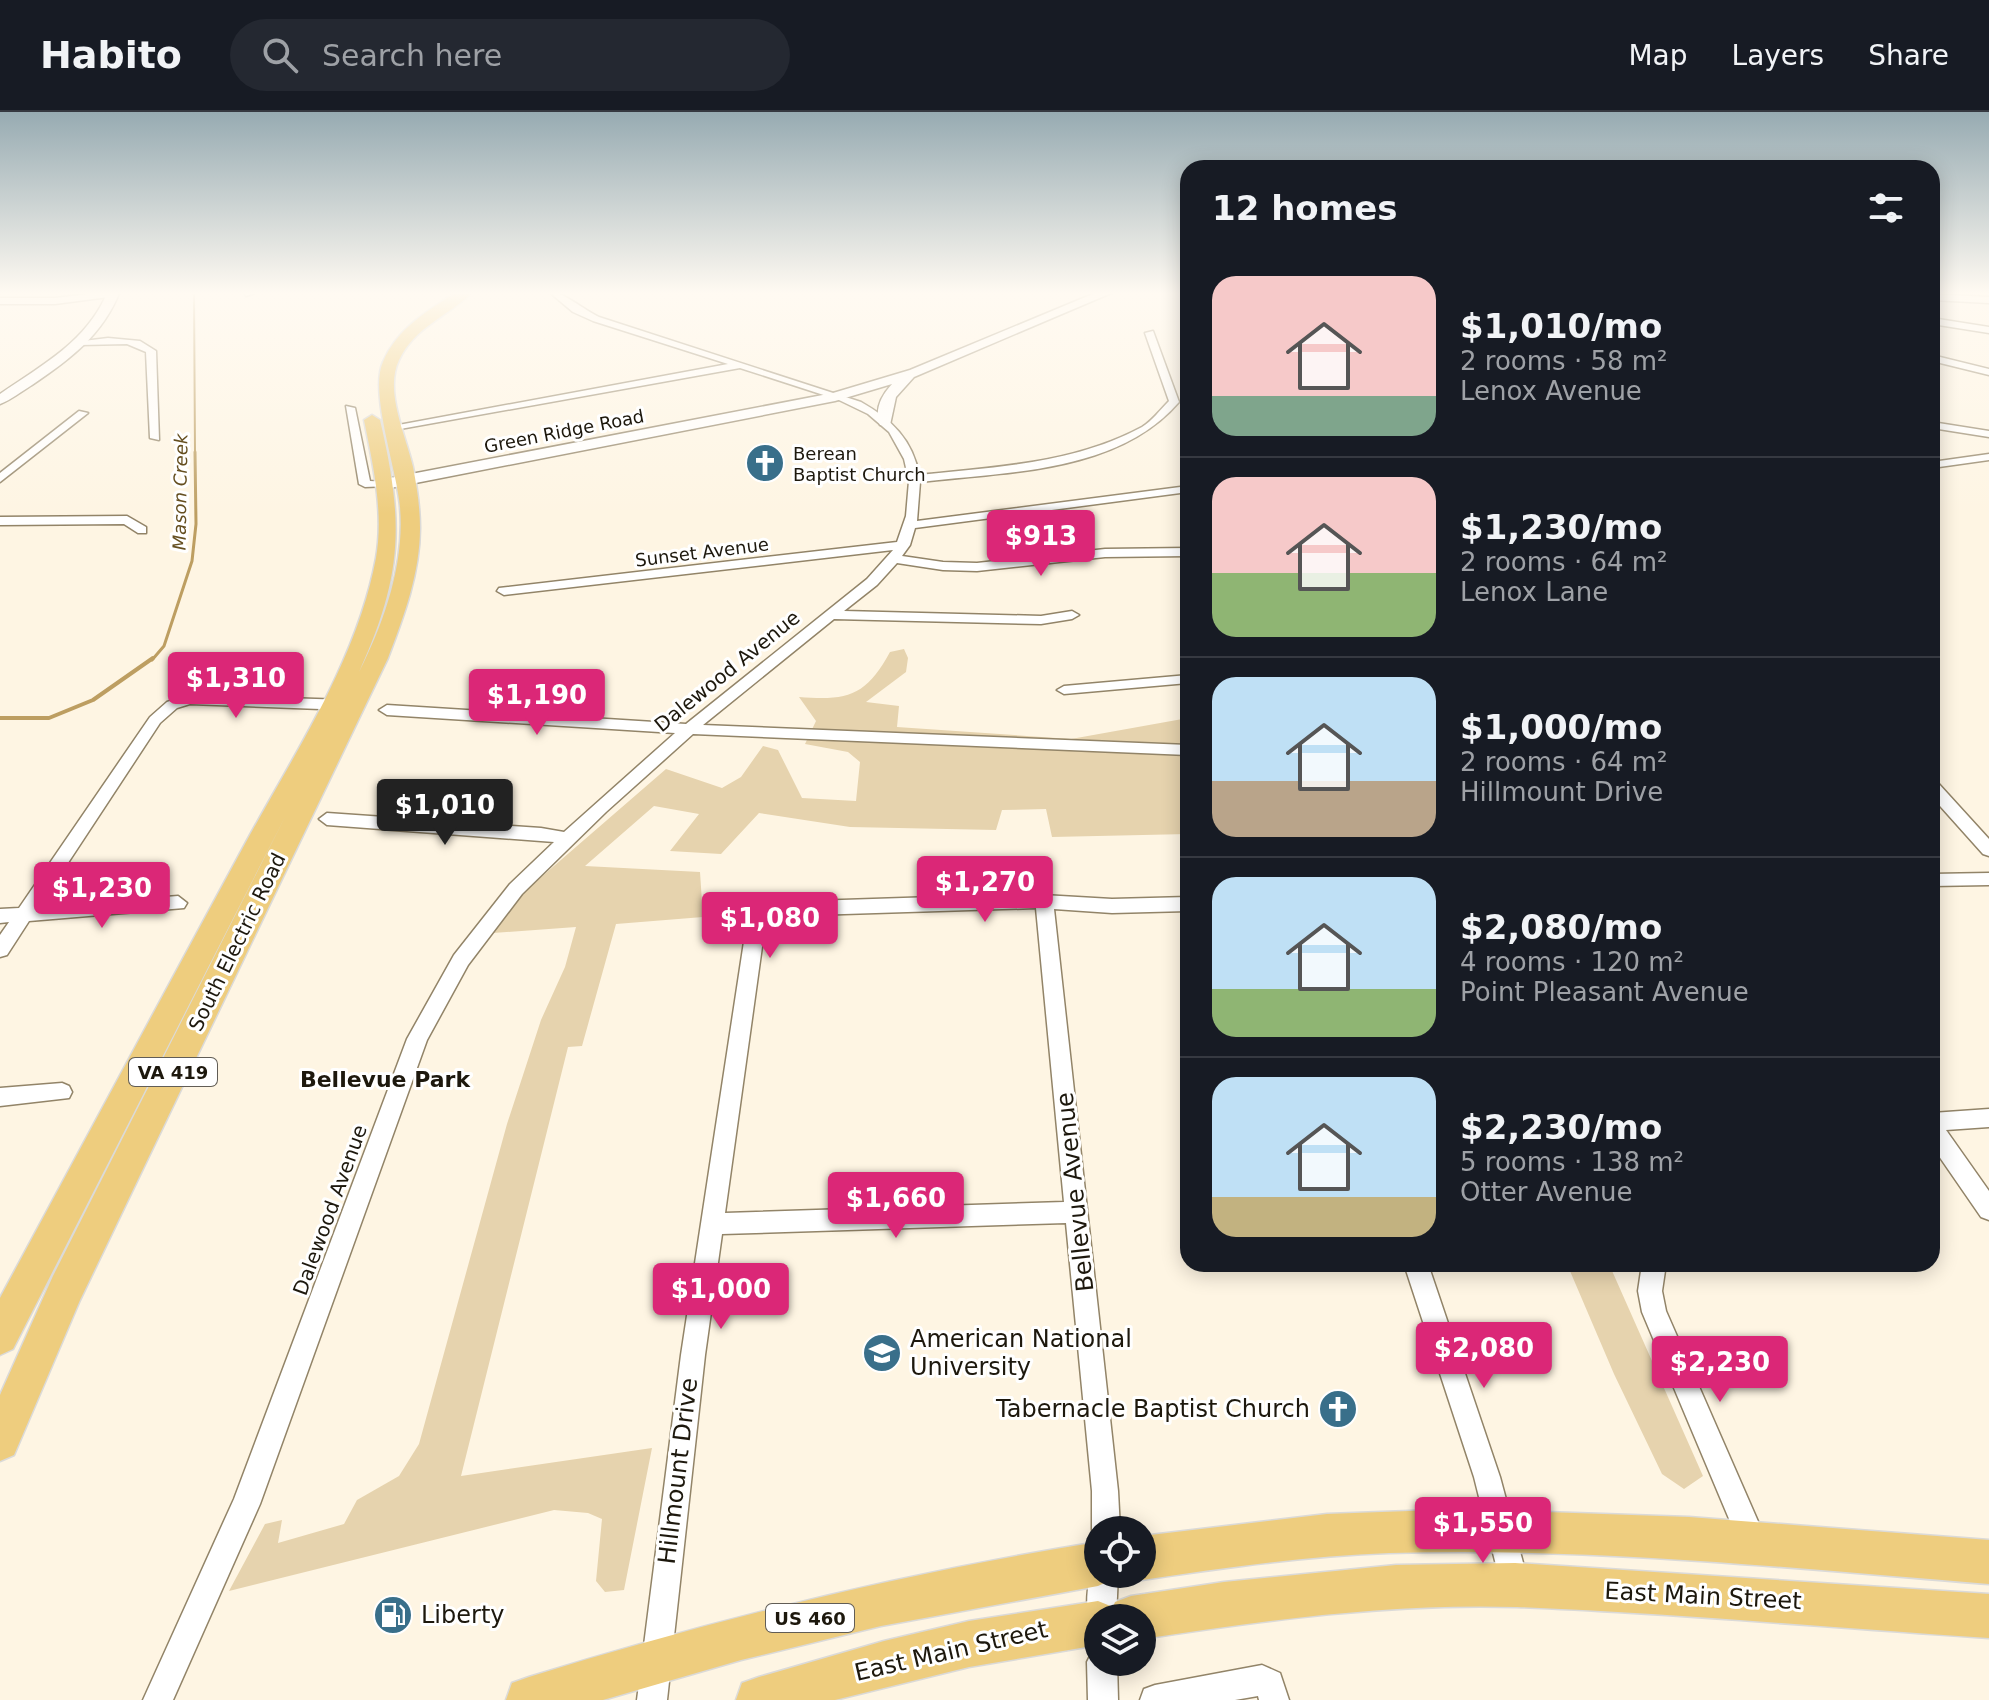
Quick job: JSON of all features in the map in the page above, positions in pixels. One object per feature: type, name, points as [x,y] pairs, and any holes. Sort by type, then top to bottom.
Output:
[{"type":"main road","name":"VA 419","points":[[342,704],[379,590],[396,482],[384,430],[384,392],[390,365]]},
{"type":"main road","name":"VA 419","points":[[369,409],[384,430]]},
{"type":"main road","name":"South Electric Road","points":[[0,1336],[342,704]]},
{"type":"main road","name":"South Electric Road","points":[[0,1441],[66,1289],[342,704]]},
{"type":"main road","points":[[1156,1556],[1298,1539],[1388,1532],[1501,1531],[1605,1534],[1989,1562]]},
{"type":"main road","name":"US 460","points":[[529,1700],[654,1680],[785,1624],[912,1595],[1084,1566]]},
{"type":"main road","name":"East Main Street","points":[[1156,1614],[1224,1604],[1396,1587],[1515,1585],[1989,1616]]},
{"type":"main road","name":"East Main Street","points":[[759,1700],[942,1649],[1032,1631],[1084,1625]]},
{"type":"street","points":[[0,400],[48,365]]},
{"type":"street","points":[[152,365],[155,438]]},
{"type":"street","points":[[354,435],[739,365]]},
{"type":"street","points":[[740,365],[859,406],[885,422],[900,438],[911,461],[915,479],[911,525],[900,552]]},
{"type":"street","name":"Green Ridge Road","points":[[396,482],[835,397],[934,365]]},
{"type":"street","points":[[915,479],[1060,462],[1148,428],[1174,402],[1161,365]]},
{"type":"street","points":[[1961,365],[1989,372]]},
{"type":"street","points":[[885,422],[887,397],[915,373]]},
{"type":"street","points":[[350,408],[365,484],[396,482]]},
{"type":"street","points":[[0,479],[83,413]]},
{"type":"street","points":[[1940,426],[1989,434]]},
{"type":"street","points":[[1940,464],[1989,457]]},
{"type":"street","points":[[911,525],[1180,490]]},
{"type":"street","points":[[0,521],[127,520],[142,530]]},
{"type":"street","name":"Sunset Avenue","points":[[504,591],[900,552],[943,566],[977,567],[1090,554],[1180,552]]},
{"type":"street","name":"Dalewood Avenue","points":[[158,1700],[246,1504],[417,1039],[461,960],[495,913],[568,839],[689,728],[831,615],[900,552]]},
{"type":"street","points":[[831,615],[1041,620],[1072,615]]},
{"type":"street","points":[[1064,690],[1180,680]]},
{"type":"street","points":[[0,950],[155,720],[180,701],[200,698],[342,704]]},
{"type":"street","points":[[387,710],[792,735],[1180,750]]},
{"type":"street","points":[[1940,797],[1989,850]]},
{"type":"street","points":[[327,819],[541,834],[568,839]]},
{"type":"street","points":[[1940,880],[1989,879]]},
{"type":"street","name":"Hillmount Drive","points":[[654,1680],[712,1224],[756,922],[768,912],[781,909],[1044,902],[1112,906],[1180,904]]},
{"type":"street","name":"Bellevue Avenue","points":[[1044,902],[1078,1212],[1106,1516]]},
{"type":"street","points":[[0,916],[178,903]]},
{"type":"street","points":[[0,1097],[62,1092]]},
{"type":"street","points":[[1940,1124],[1989,1118]]},
{"type":"street","points":[[1940,1137],[1989,1210]]},
{"type":"street","points":[[712,1224],[1078,1212]]},
{"type":"street","points":[[1419,1272],[1487,1477],[1515,1585]]},
{"type":"street","points":[[1653,1272],[1650,1291],[1654,1312],[1754,1545]]},
{"type":"street","points":[[1102,1676],[1103,1700]]},
{"type":"street","points":[[1155,1700],[1262,1680],[1269,1684],[1274,1700]]},
{"type":"shaded area","points":[[904,649],[908,658],[906,672],[866,702],[899,706],[897,727],[1071,739],[1180,719],[1180,834],[1052,837],[1046,809],[1002,810],[996,830],[850,827],[759,813],[721,854],[670,851],[699,814],[654,806],[585,866],[700,872],[703,917],[616,924],[582,1046],[568,1047],[461,1476],[652,1448],[624,1590],[605,1592],[596,1581],[602,1519],[588,1513],[554,1510],[229,1591],[265,1524],[282,1520],[278,1543],[344,1524],[357,1500],[399,1476],[419,1444],[507,1124],[541,1020],[565,967],[576,927],[493,933],[517,898],[666,769],[722,788],[741,777],[763,746],[778,750],[802,798],[856,801],[860,762],[848,752],[805,744],[816,721],[799,697],[831,698],[854,692],[873,678],[890,652]]},
{"type":"shaded area","points":[[1570,1272],[1613,1272],[1703,1476],[1684,1489],[1662,1474],[1614,1374]]},
{"type":"waterway","name":"Mason Creek","points":[[194,365],[195,454]]},
{"type":"waterway","name":"Mason Creek","points":[[152,660],[164,646],[192,561],[196,524],[195,452]]},
{"type":"waterway","name":"Mason Creek","points":[[0,718],[49,718],[93,700],[153,658]]},
{"type":"place","name":"Berean Baptist Church","points":[[765,463]]},
{"type":"place","name":"American National University","points":[[882,1353]]},
{"type":"place","name":"Tabernacle Baptist Church","points":[[1338,1409]]},
{"type":"place","name":"Liberty","points":[[393,1615]]},
{"type":"district","name":"Bellevue Park","points":[[385,1079]]}]
